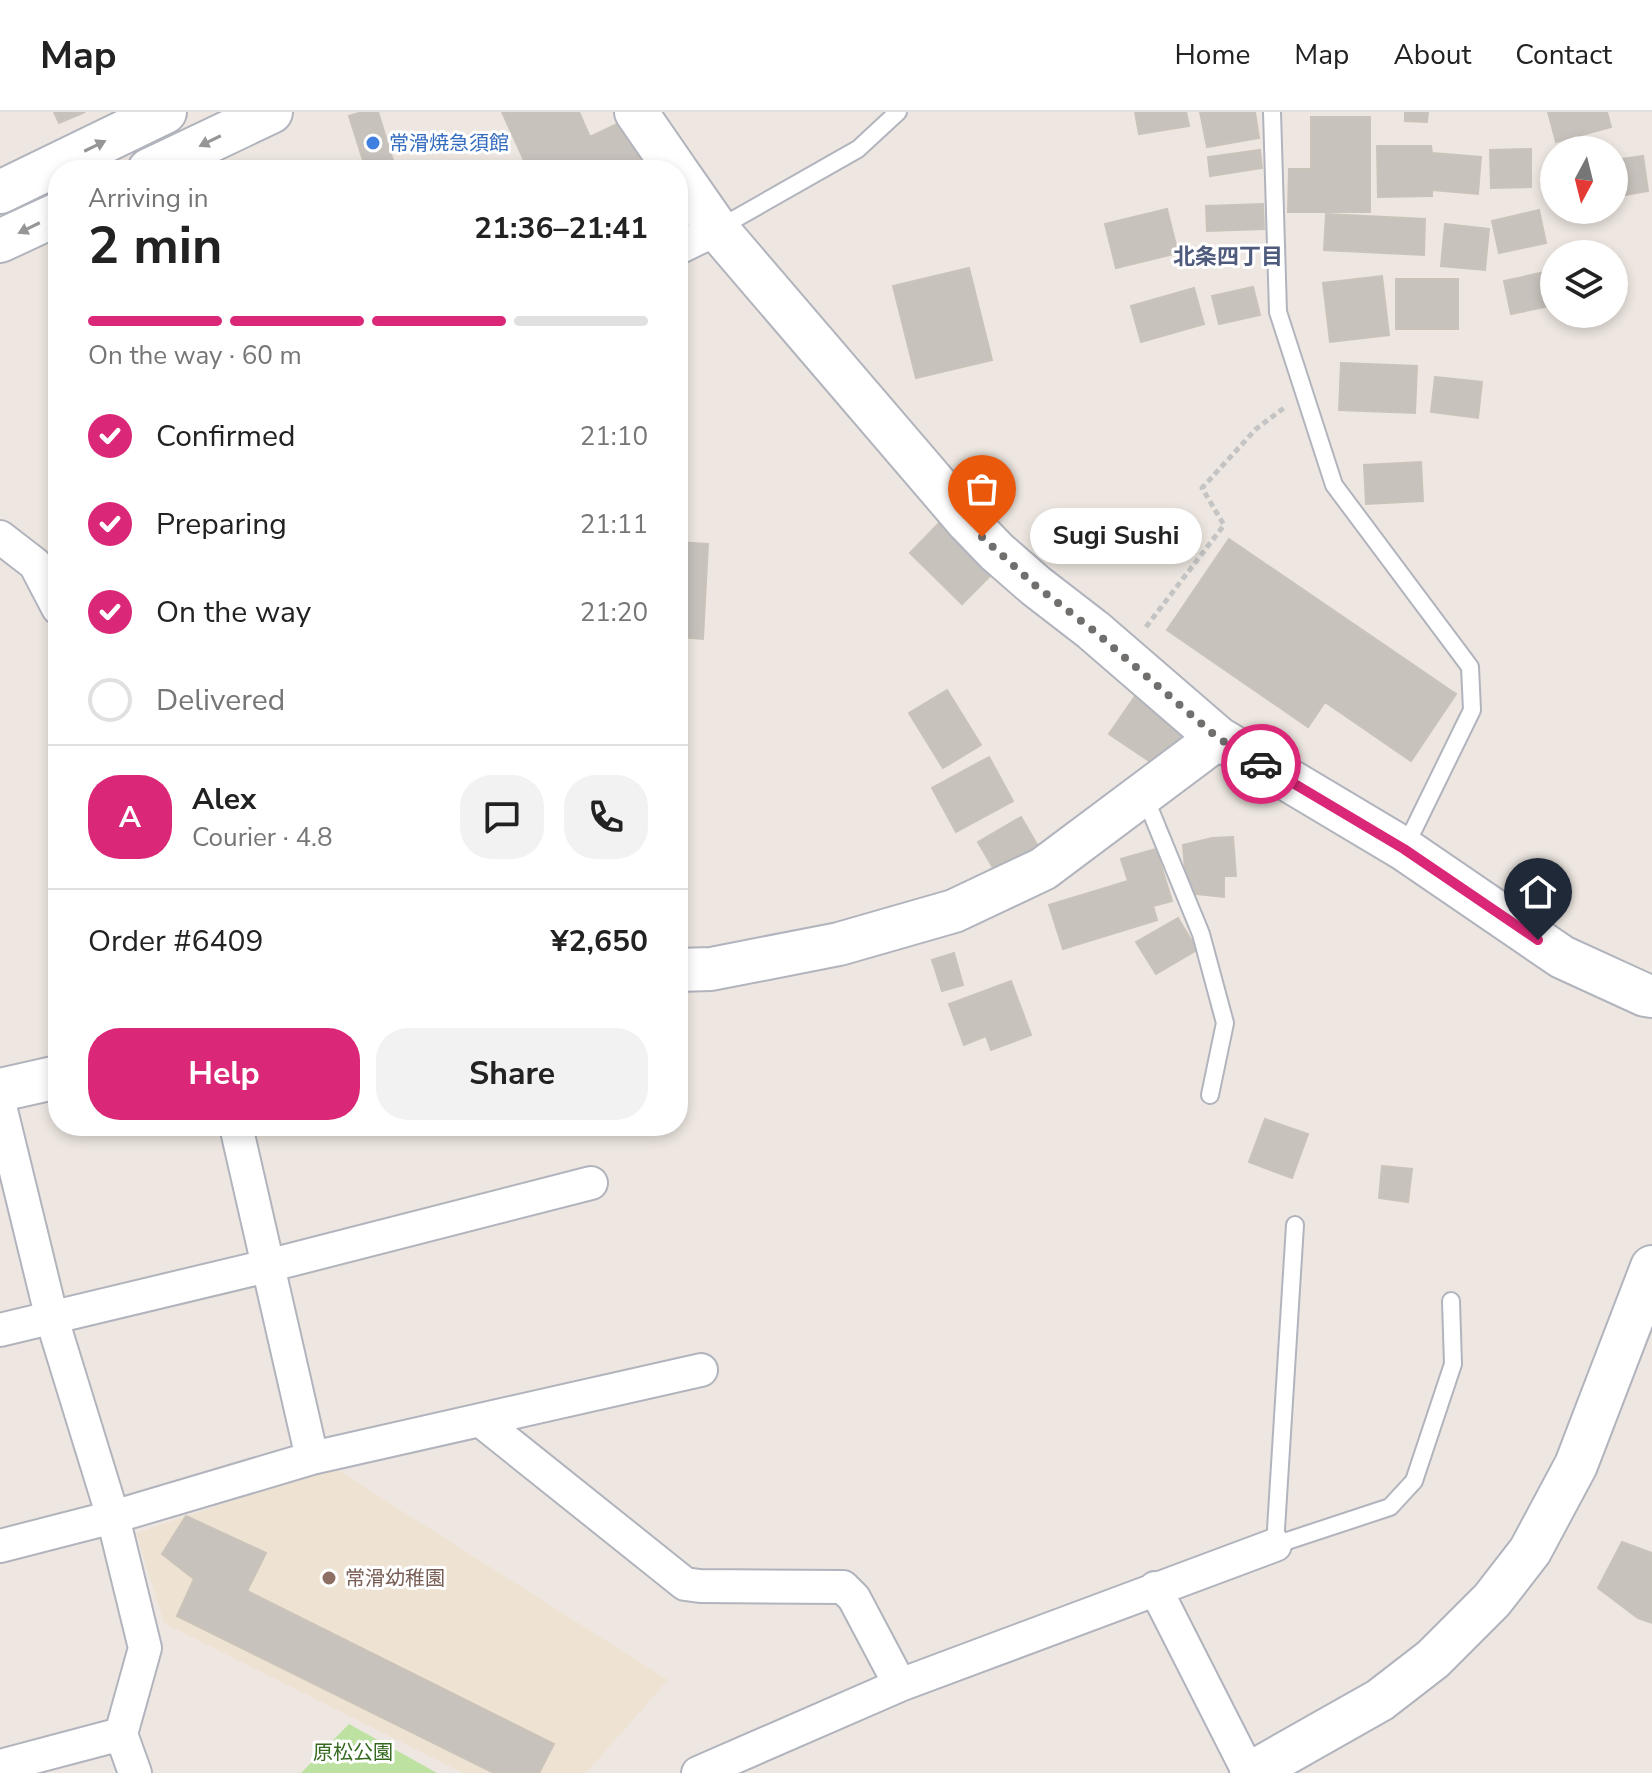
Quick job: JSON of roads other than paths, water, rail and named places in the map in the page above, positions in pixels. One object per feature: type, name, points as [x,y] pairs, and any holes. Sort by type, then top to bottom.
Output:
[{"type":"street","points":[[66,160],[165,112]]},
{"type":"street","points":[[170,160],[271,112]]},
{"type":"street","points":[[636,112],[669,160]]},
{"type":"street","points":[[0,192],[48,169]]},
{"type":"street","points":[[688,188],[717,229],[968,522],[1036,586],[1218,738],[1404,849],[1562,957],[1652,996]]},
{"type":"street","points":[[0,241],[48,219]]},
{"type":"street","points":[[688,243],[717,229]]},
{"type":"street","points":[[0,537],[35,564],[48,589]]},
{"type":"street","points":[[688,970],[711,969],[839,944],[954,911],[1043,869],[1218,738]]},
{"type":"street","points":[[0,1090],[48,1079]]},
{"type":"street","points":[[0,1106],[52,1319],[113,1517],[145,1648],[121,1734],[135,1773]]},
{"type":"street","points":[[238,1136],[312,1458]]},
{"type":"street","points":[[0,1330],[591,1183]]},
{"type":"street","points":[[1155,1588],[1250,1773],[1380,1700],[1433,1659],[1492,1600],[1530,1551],[1576,1465],[1652,1267]]},
{"type":"street","points":[[0,1546],[113,1517],[312,1458],[701,1370]]},
{"type":"street","points":[[480,1420],[685,1584],[843,1587],[854,1598],[900,1685]]},
{"type":"street","points":[[698,1773],[900,1685],[1275,1545]]},
{"type":"street","points":[[0,1766],[121,1734]]},
{"type":"lane","points":[[717,229],[858,149],[898,112]]},
{"type":"lane","points":[[1272,112],[1278,312],[1334,485],[1470,667],[1472,710],[1404,849]]},
{"type":"lane","points":[[1143,794],[1201,934],[1225,1023],[1210,1095]]},
{"type":"lane","points":[[1295,1225],[1275,1545],[1390,1507],[1414,1481],[1453,1364],[1451,1301]]},
{"type":"place","name":"常滑焼急須館","points":[[373,143]]},
{"type":"place","name":"Sugi Sushi","points":[[982,537]]},
{"type":"place","name":"常滑幼稚園","points":[[329,1578]]},
{"type":"district","name":"北条四丁目","points":[[1228,257]]},
{"type":"park label","name":"原松公園","points":[[353,1752]]}]
